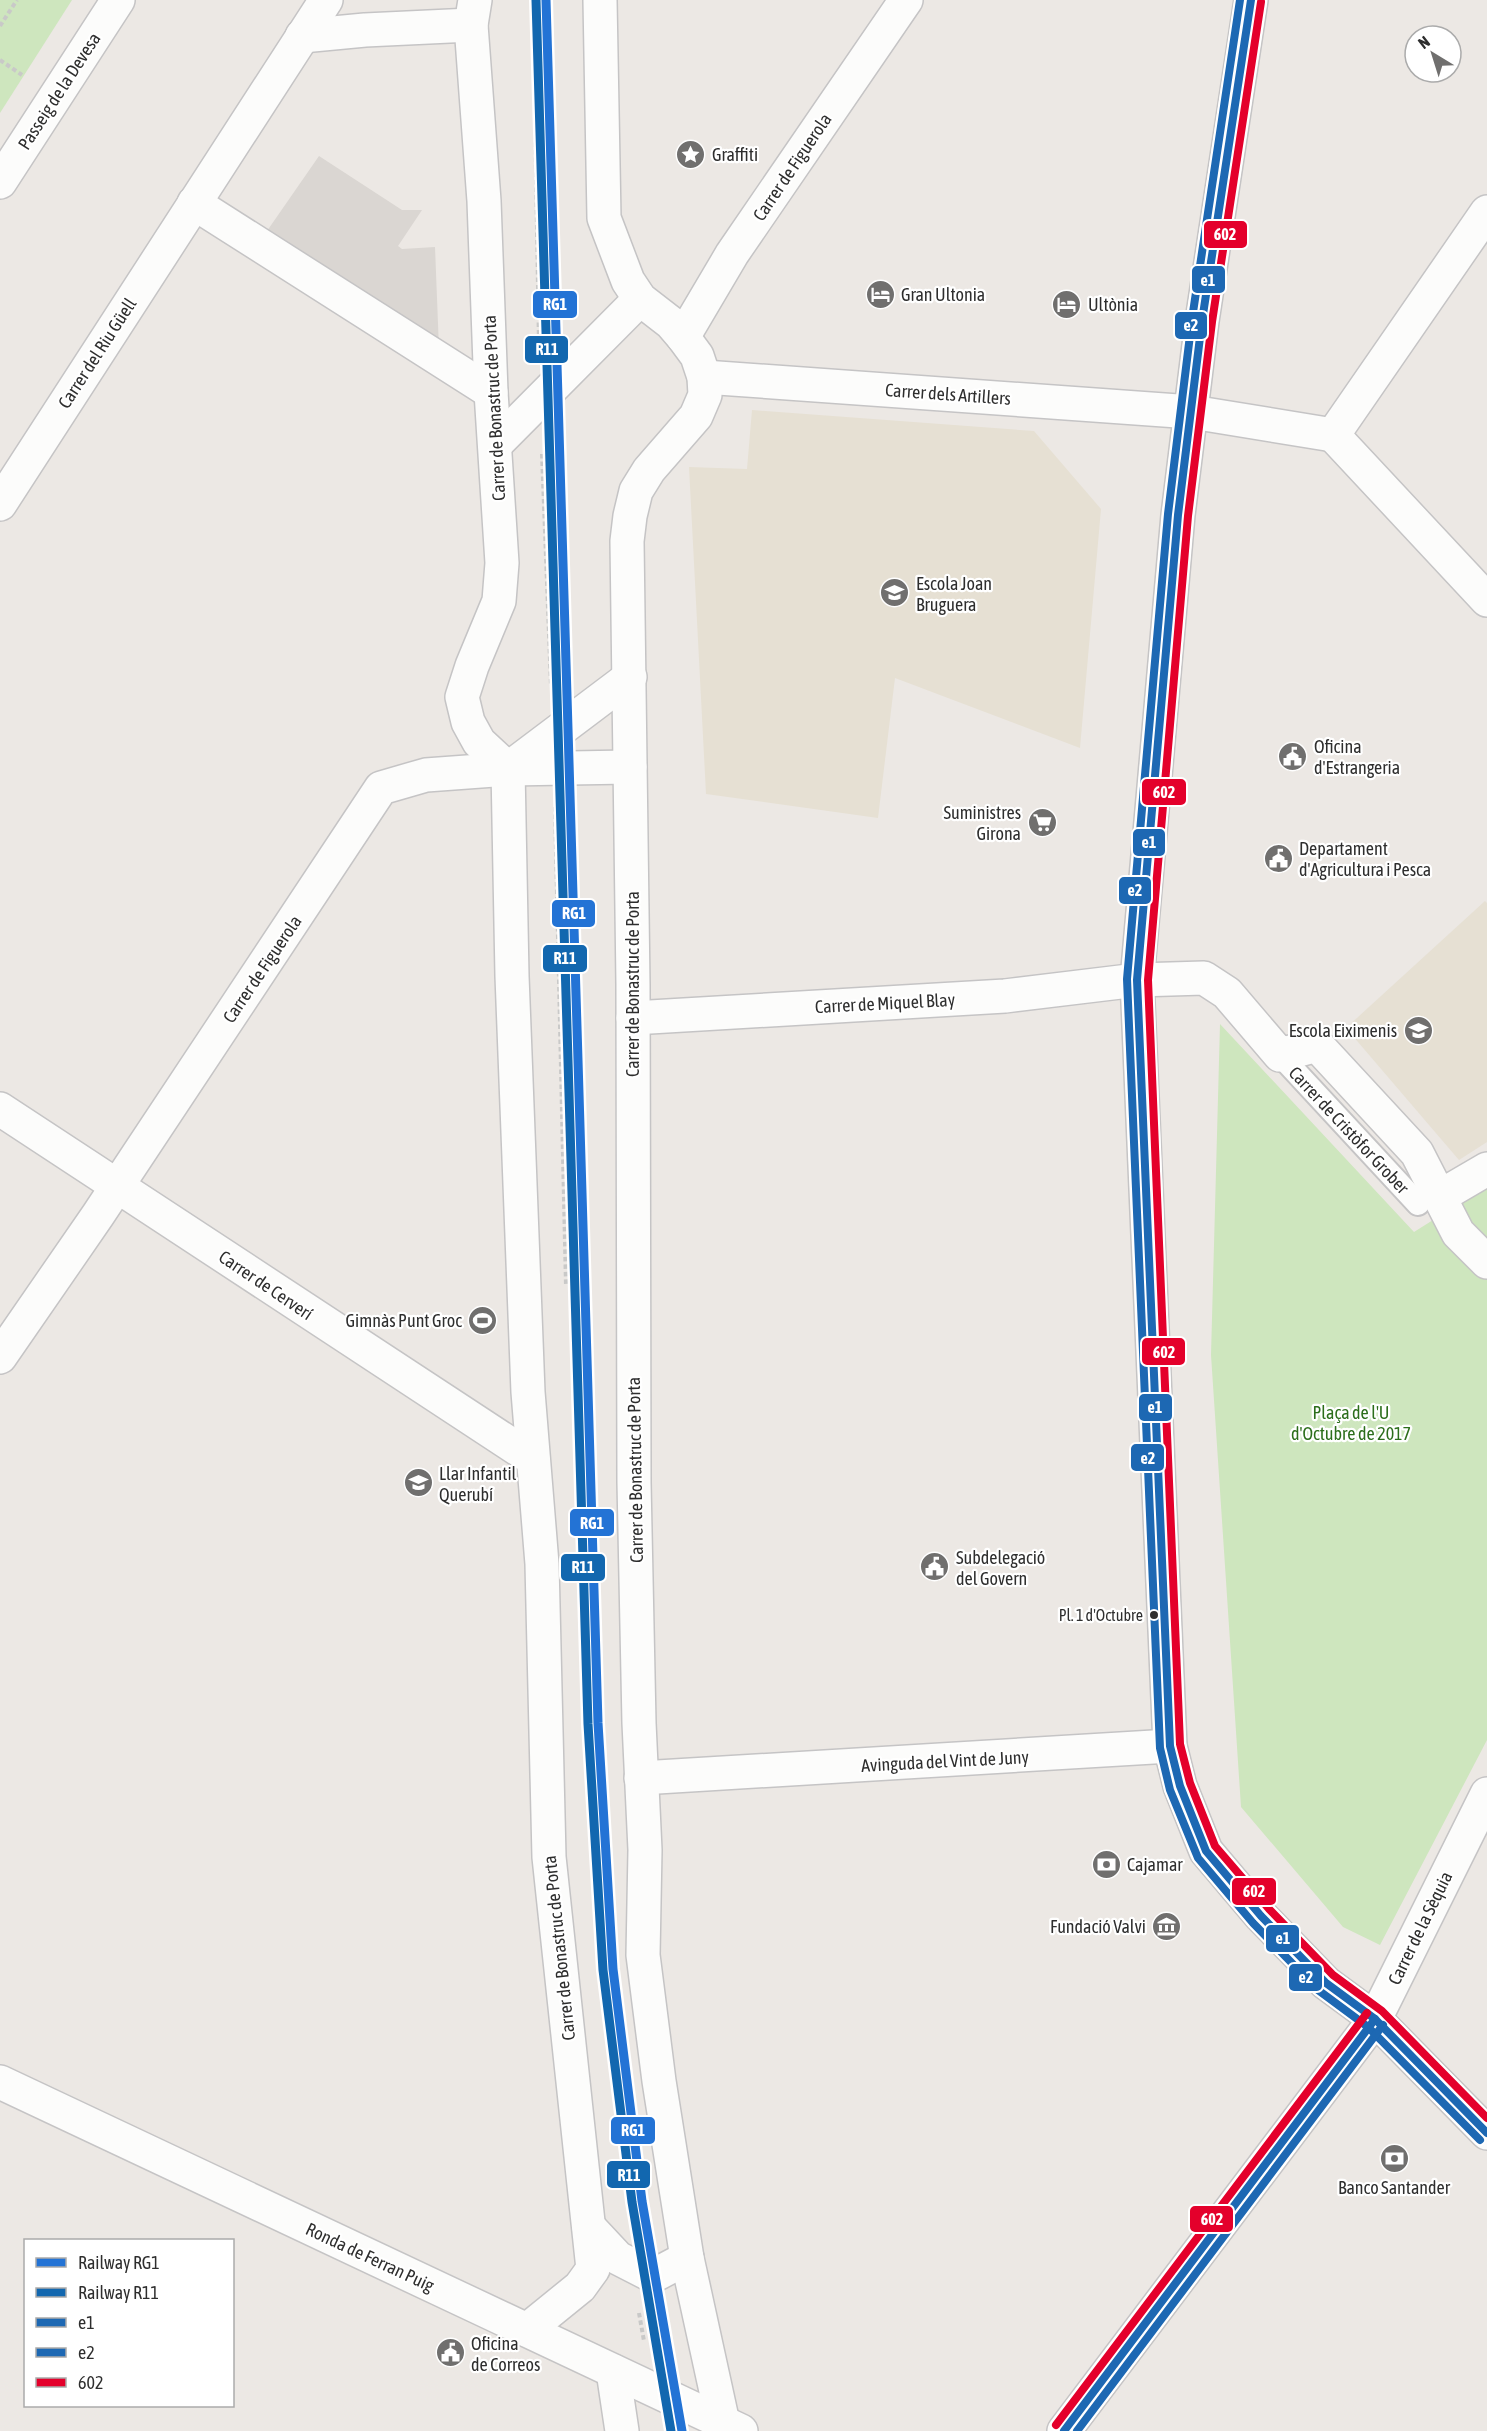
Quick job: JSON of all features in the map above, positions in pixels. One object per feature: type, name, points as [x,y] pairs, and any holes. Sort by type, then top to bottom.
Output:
[{"type":"street","name":"Passeig de la Devesa","points":[[0,182],[118,0]]},
{"type":"street","name":"Carrer del Riu Güell","points":[[0,504],[326,0]]},
{"type":"street","points":[[600,0],[604,218],[628,280],[640,299],[670,323],[682,337],[697,356],[704,376]]},
{"type":"street","name":"Carrer de Figuerola","points":[[682,337],[732,254],[906,0]]},
{"type":"street","points":[[1251,0],[1202,321],[1178,515],[1137,980],[1170,1746],[1180,1786],[1206,1851],[1260,1916],[1326,1983],[1375,2019],[1487,2133]]},
{"type":"street","name":"Carrer de Bonastruc de Porta","points":[[302,36],[365,30],[411,29],[473,12],[484,201],[491,392],[502,563],[499,601],[472,666],[462,697],[468,722],[479,742],[508,769],[512,976],[528,1392],[542,1563],[549,1857],[593,2269],[580,2287],[527,2330]]},
{"type":"street","points":[[194,203],[491,392]]},
{"type":"street","points":[[1487,212],[1333,435],[1487,600]]},
{"type":"street","points":[[496,444],[640,299]]},
{"type":"street","name":"Carrer de Bonastruc de Porta","points":[[704,376],[705,395],[696,416],[649,470],[636,491],[627,541],[633,1018],[634,1482],[641,1778],[645,1850],[643,1955],[659,2081],[687,2258],[732,2427]]},
{"type":"street","name":"Carrer dels Artillers","points":[[704,376],[1192,412],[1333,435]]},
{"type":"street","points":[[508,769],[630,677]]},
{"type":"street","name":"Carrer de Figuerola","points":[[0,1357],[275,951],[381,788],[426,775],[508,769],[630,767]]},
{"type":"street","name":"Carrer de Cristòfor Grober","points":[[1137,980],[1204,978],[1227,993],[1280,1055],[1317,1045],[1417,1153],[1429,1200],[1487,1262]]},
{"type":"street","name":"Carrer de Miquel Blay","points":[[633,1018],[1005,996],[1137,980]]},
{"type":"street","name":"Carrer de Cerverí","points":[[0,1109],[141,1199],[277,1293],[533,1459]]},
{"type":"street","points":[[1429,1200],[1487,1169]]},
{"type":"street","name":"Avinguda del Vint de Juny","points":[[641,1778],[1170,1746]]},
{"type":"street","name":"Carrer de la Sèquia","points":[[1064,2431],[1375,2019],[1487,1794]]},
{"type":"street","name":"Ronda de Ferran Puig","points":[[0,2082],[732,2427]]},
{"type":"street","points":[[590,2227],[618,2258],[653,2276],[687,2258]]},
{"type":"street","points":[[612,2371],[622,2431]]},
{"type":"path","points":[[0,26],[17,0]]},
{"type":"path","points":[[533,0],[540,399],[553,735]]},
{"type":"path","points":[[0,60],[24,76]]},
{"type":"path","points":[[554,795],[566,1287]]},
{"type":"path","points":[[630,2264],[652,2389]]},
{"type":"shaded area","points":[[319,156],[402,210],[422,210],[398,246],[402,249],[435,247],[439,349],[258,244]]},
{"type":"shaded area","name":"Escola Joan Bruguera","points":[[752,410],[1034,431],[1101,509],[1080,748],[895,678],[878,818],[706,794],[689,467],[747,469]]},
{"type":"shaded area","name":"Escola Eiximenis","points":[[1485,901],[1487,903],[1487,1142],[1459,1160],[1346,1028]]},
{"type":"green space","points":[[0,0],[72,0],[0,113]]},
{"type":"green space","name":"Plaça de l'U d'Octubre de 2017","points":[[1220,1024],[1414,1232],[1487,1186],[1487,1740],[1380,1945],[1343,1927],[1241,1807],[1211,1355]]},
{"type":"rail line","name":"R11","points":[[536,0],[588,1724],[603,1970],[632,2202],[671,2431]]},
{"type":"rail line","name":"RG1","points":[[546,0],[598,1723],[613,1969],[642,2201],[682,2431]]},
{"type":"transit line","name":"e2","points":[[1240,0],[1192,319],[1168,514],[1127,979],[1160,1748],[1170,1790],[1198,1858],[1253,1923],[1318,1990],[1368,2027],[1480,2140]]},
{"type":"transit line","name":"e1","points":[[1251,0],[1202,321],[1178,515],[1137,980],[1170,1746],[1180,1786],[1206,1851],[1261,1916],[1326,1983],[1375,2019],[1487,2133]]},
{"type":"transit line","name":"602","points":[[1261,2],[1212,322],[1188,516],[1148,980],[1180,1744],[1190,1783],[1215,1846],[1269,1909],[1333,1975],[1382,2011],[1487,2118]]},
{"type":"transit line","name":"602","points":[[1056,2425],[1367,2013]]},
{"type":"transit line","name":"e1","points":[[1064,2431],[1375,2019]]},
{"type":"transit line","name":"e2","points":[[1077,2431],[1383,2025]]},
{"type":"place","name":"Graffiti","points":[[691,154]]},
{"type":"place","name":"Gran Ultonia","points":[[880,294]]},
{"type":"place","name":"Ultònia","points":[[1067,304]]},
{"type":"place","name":"Escola Joan Bruguera","points":[[895,593]]},
{"type":"place","name":"Oficina d'Estrangeria","points":[[1293,756]]},
{"type":"place","name":"Suministres Girona","points":[[1042,822]]},
{"type":"place","name":"Departament d'Agricultura i Pesca","points":[[1278,858]]},
{"type":"place","name":"Escola Eiximenis","points":[[1418,1030]]},
{"type":"place","name":"Gimnàs Punt Groc","points":[[483,1320]]},
{"type":"place","name":"Llar Infantil Querubí","points":[[418,1483]]},
{"type":"place","name":"Subdelegació del Govern","points":[[935,1567]]},
{"type":"place","name":"Pl. 1 d'Octubre","points":[[1154,1615]]},
{"type":"place","name":"Cajamar","points":[[1106,1864]]},
{"type":"place","name":"Fundació Valvi","points":[[1167,1926]]},
{"type":"place","name":"Banco Santander","points":[[1394,2158]]},
{"type":"place","name":"Oficina de Correos","points":[[450,2353]]}]
